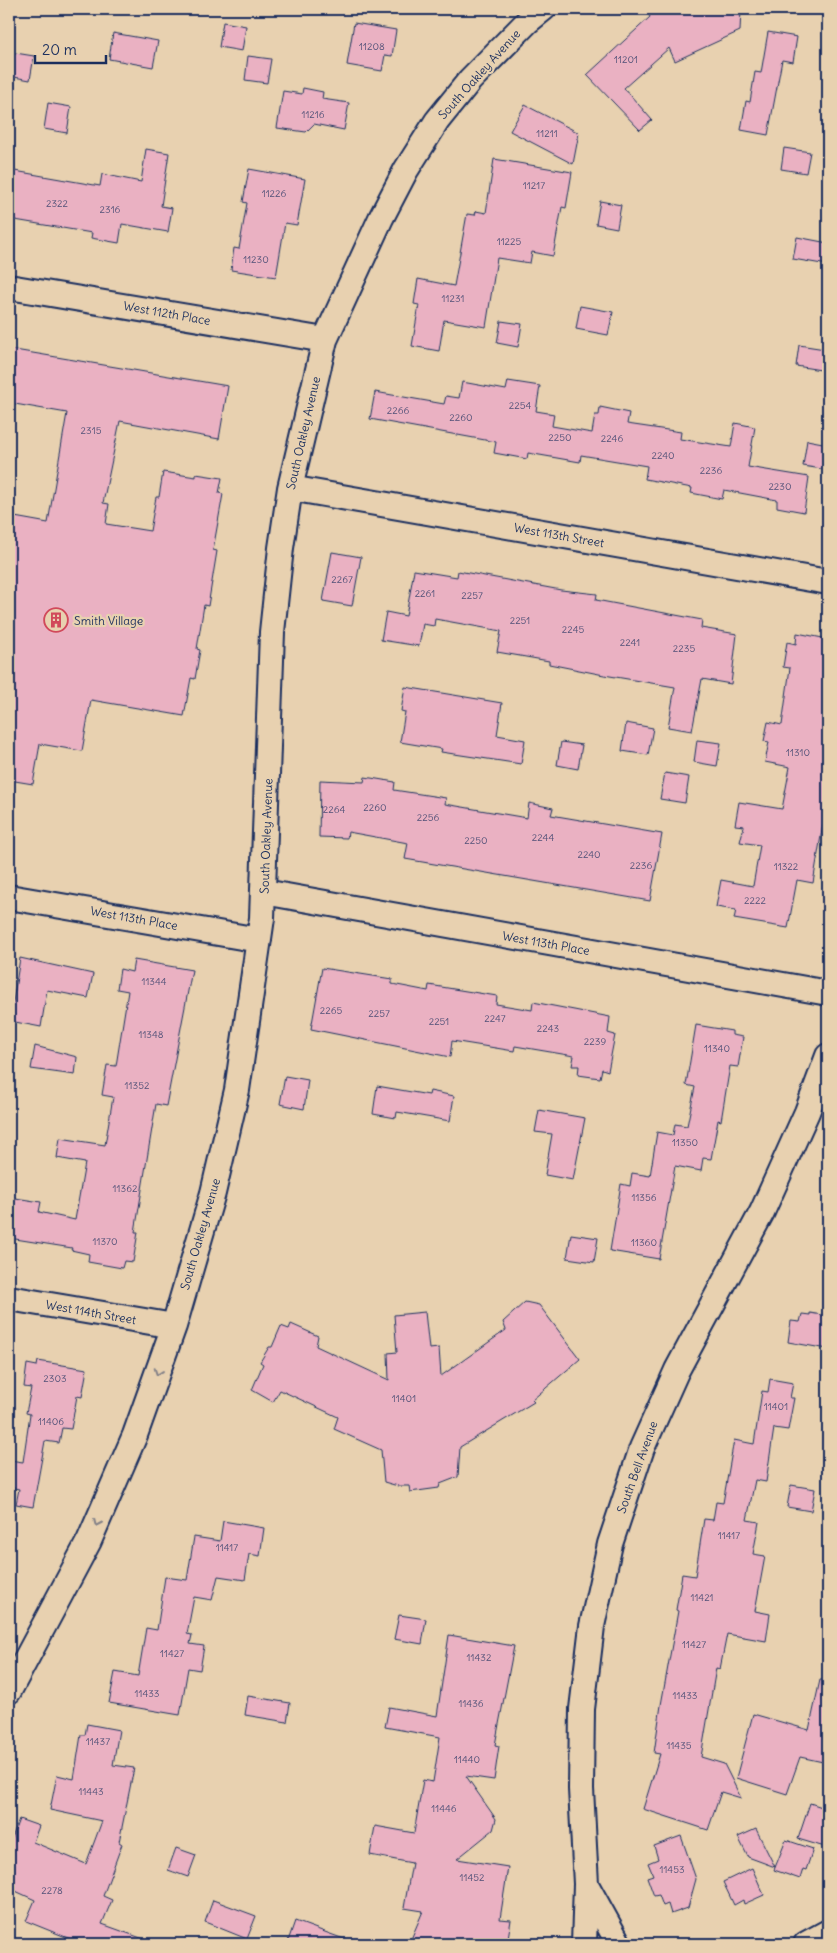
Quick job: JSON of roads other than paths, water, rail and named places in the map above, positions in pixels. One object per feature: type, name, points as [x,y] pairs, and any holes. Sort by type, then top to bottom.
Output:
[{"type":"street","name":"South Oakley Avenue","points":[[9,1691],[89,1541],[135,1435],[174,1326],[213,1193],[237,1090],[259,940],[264,892],[272,632],[281,548],[290,488],[325,340],[381,218],[437,121],[470,80],[533,13]]},
{"type":"street","name":"West 112th Place","points":[[9,287],[325,340]]},
{"type":"street","name":"West 113th Street","points":[[290,488],[828,582]]},
{"type":"street","name":"West 113th Place","points":[[264,892],[828,993]]},
{"type":"street","name":"West 113th Place","points":[[9,897],[259,940]]},
{"type":"street","name":"South Bell Avenue","points":[[584,1944],[586,1884],[581,1789],[582,1709],[592,1626],[610,1544],[642,1448],[677,1370],[762,1212],[807,1112],[828,1056]]},
{"type":"street","name":"West 114th Street","points":[[9,1298],[174,1326]]},
{"type":"street","name":"South Bell Avenue","points":[[586,1884],[619,1944]]},
{"type":"street","points":[[806,1944],[828,1932]]},
{"type":"place","name":"Smith Village","points":[[56,620]]}]
